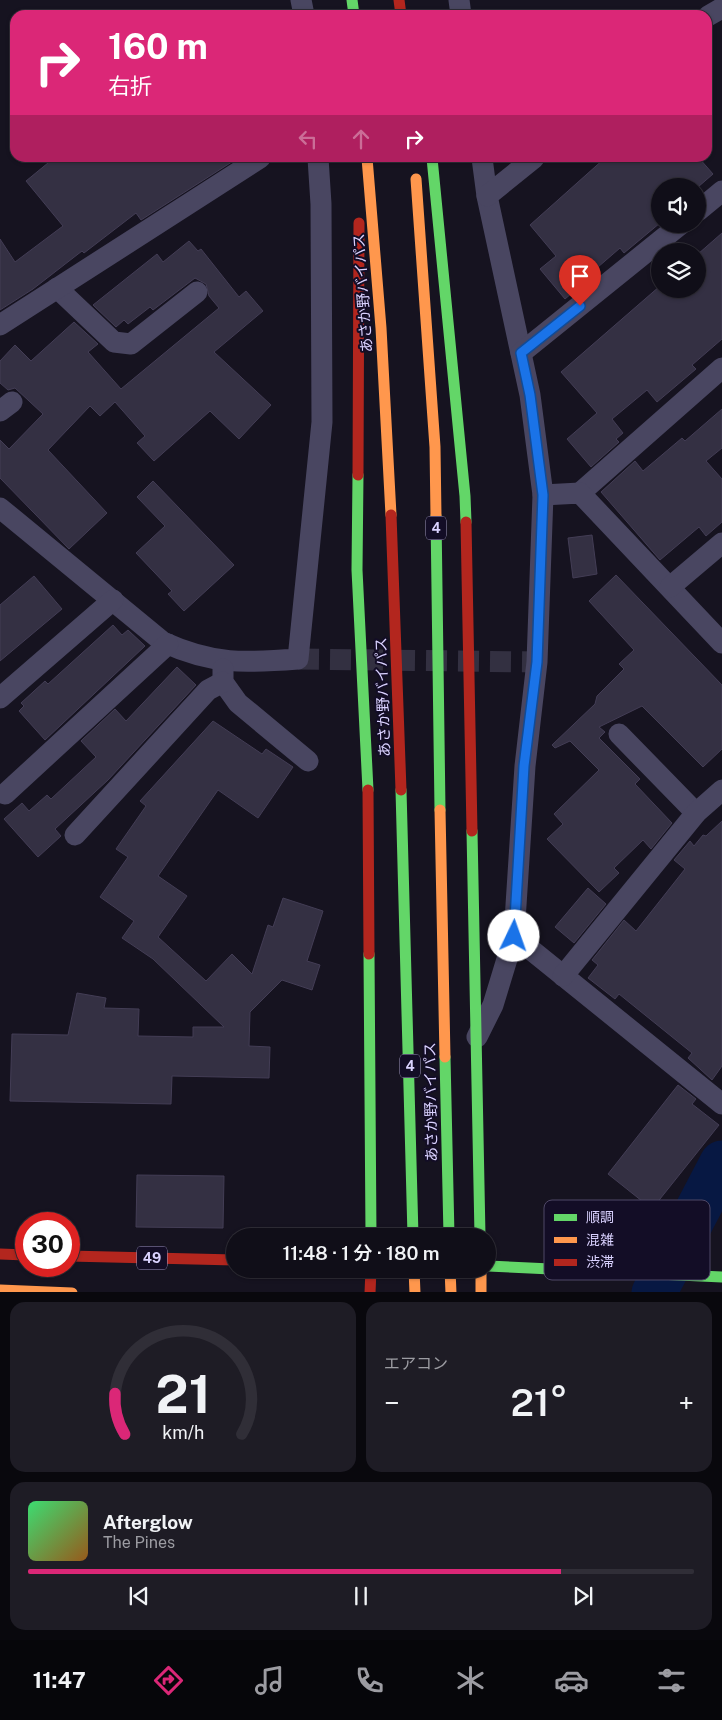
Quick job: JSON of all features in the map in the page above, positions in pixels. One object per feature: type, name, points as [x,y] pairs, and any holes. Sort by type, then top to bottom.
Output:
[{"type":"highway","points":[[361,162],[357,277],[358,570],[368,773],[371,1228]]},
{"type":"highway","name":"あさか野バイパス","points":[[367,162],[378,270],[406,896],[413,1228]]},
{"type":"highway","points":[[432,162],[465,496],[480,1228]]},
{"type":"highway","name":"あさか野バイパス","points":[[415,166],[435,447],[441,898],[450,1228]]},
{"type":"highway","points":[[0,1254],[15,1255]]},
{"type":"highway","name":"49","points":[[80,1256],[226,1260]]},
{"type":"highway","points":[[496,1266],[544,1268]]},
{"type":"highway","points":[[370,1292],[371,1278]]},
{"type":"highway","points":[[414,1278],[415,1292]]},
{"type":"highway","points":[[450,1278],[451,1292]]},
{"type":"highway","points":[[481,1278],[481,1292]]},
{"type":"highway","points":[[0,1290],[71,1292]]},
{"type":"street","points":[[0,324],[254,162]]},
{"type":"street","points":[[75,835],[208,690],[223,671],[250,662],[298,659],[322,422],[321,204],[318,162]]},
{"type":"street","points":[[476,1039],[493,1005],[514,936],[524,766],[537,662],[543,495],[530,395],[487,196],[483,162]]},
{"type":"street","points":[[487,196],[529,162]]},
{"type":"street","points":[[706,204],[722,191]]},
{"type":"street","points":[[521,353],[670,233]]},
{"type":"street","points":[[57,288],[114,342],[130,344],[197,292]]},
{"type":"street","points":[[543,495],[580,492],[722,368]]},
{"type":"street","points":[[580,492],[722,643]]},
{"type":"street","points":[[0,508],[168,644],[202,658],[223,671],[238,703],[308,761]]},
{"type":"street","points":[[670,587],[722,543]]},
{"type":"street","points":[[0,698],[113,600]]},
{"type":"street","points":[[5,794],[168,644]]},
{"type":"street","points":[[619,734],[696,813]]},
{"type":"street","points":[[563,976],[696,813],[722,790]]},
{"type":"street","points":[[514,936],[720,1099]]},
{"type":"building","points":[[49,162],[232,162],[141,220],[136,213],[84,253],[82,251],[33,289],[0,310],[0,239],[15,262],[63,226],[26,181]]},
{"type":"building","points":[[601,162],[702,162],[713,174],[706,180],[706,178],[651,178],[651,230],[624,253],[620,248],[583,280],[585,282],[565,299],[540,269],[556,256],[530,225]]},
{"type":"building","points":[[722,233],[722,339],[692,365],[696,369],[657,402],[647,390],[612,419],[623,433],[616,439],[619,442],[591,467],[567,439],[597,413],[561,372],[651,294],[651,298],[706,298],[706,247]]},
{"type":"building","points":[[189,241],[198,251],[201,249],[239,297],[246,291],[263,311],[214,352],[271,405],[239,439],[210,411],[154,461],[137,443],[145,436],[115,402],[100,416],[90,406],[48,450],[107,513],[69,549],[0,478],[0,440],[9,449],[43,414],[15,388],[8,390],[0,383],[0,361],[15,345],[31,361],[74,322],[98,344],[88,352],[121,389],[219,308],[209,296],[206,284],[195,278],[153,310],[150,307],[128,324],[124,320],[116,327],[93,305],[157,254],[163,262]]},
{"type":"building","points":[[722,409],[722,448],[706,461],[722,479],[722,522],[706,536],[699,527],[660,560],[601,492],[635,461],[643,471],[682,438],[685,441]]},
{"type":"building","points":[[153,481],[234,565],[184,611],[168,594],[172,591],[136,553],[165,526],[137,497]]},
{"type":"building","points":[[592,535],[597,574],[573,578],[568,538]]},
{"type":"building","points":[[616,575],[722,685],[722,749],[703,767],[642,706],[599,727],[605,732],[599,738],[640,779],[635,784],[672,823],[651,849],[643,840],[614,868],[619,873],[599,892],[547,839],[563,824],[554,814],[599,770],[570,741],[555,748],[552,745],[595,704],[597,696],[624,669],[619,664],[634,650],[589,601]]},
{"type":"building","points":[[34,576],[62,609],[0,661],[0,605]]},
{"type":"building","points":[[113,625],[122,635],[128,630],[145,646],[45,740],[19,711],[24,706],[21,703],[45,681],[48,684]]},
{"type":"building","points":[[177,667],[196,685],[108,780],[55,829],[61,836],[38,857],[4,819],[22,803],[29,811],[47,795],[51,799],[96,757],[81,741],[115,709],[126,721]]},
{"type":"building","points":[[213,721],[262,754],[266,749],[293,767],[258,818],[218,790],[158,876],[187,896],[158,937],[206,981],[232,954],[252,974],[268,925],[273,927],[283,898],[323,911],[307,961],[320,965],[312,990],[282,980],[250,1012],[249,1046],[270,1047],[269,1078],[172,1076],[171,1104],[10,1101],[12,1034],[68,1035],[77,993],[106,998],[104,1008],[139,1009],[138,1036],[193,1037],[193,1027],[224,1027],[153,959],[122,938],[134,921],[100,897],[128,857],[116,849],[146,806],[140,801]]},
{"type":"building","points":[[722,821],[722,1066],[712,1080],[688,1058],[692,1053],[619,994],[615,999],[588,978],[598,965],[592,960],[624,920],[636,931],[685,869],[674,860],[690,841],[694,846],[703,835],[706,836]]},
{"type":"building","points":[[588,888],[606,904],[574,943],[555,927]]},
{"type":"building","points":[[678,1085],[696,1099],[692,1104],[719,1125],[659,1200],[641,1200],[608,1174]]},
{"type":"building","points":[[137,1175],[224,1176],[223,1228],[136,1227]]},
{"type":"waterway","points":[[703,1200],[722,1163]]},
{"type":"waterway","points":[[655,1292],[661,1280]]},
{"type":"tunnel","points":[[298,659],[537,662]]},
{"type":"traffic: fast","points":[[352,0],[353,10]]},
{"type":"traffic: fast","points":[[432,162],[466,522]]},
{"type":"traffic: fast","points":[[358,475],[357,570],[368,790]]},
{"type":"traffic: fast","points":[[436,516],[440,810]]},
{"type":"traffic: fast","points":[[401,790],[413,1228]]},
{"type":"traffic: fast","points":[[472,831],[480,1228]]},
{"type":"traffic: fast","points":[[369,954],[371,1228]]},
{"type":"traffic: fast","points":[[445,1057],[449,1228]]},
{"type":"traffic: fast","points":[[496,1266],[544,1269]]},
{"type":"traffic: fast","points":[[710,1276],[722,1277]]},
{"type":"traffic: slow","points":[[367,162],[381,328],[391,515]]},
{"type":"traffic: slow","points":[[416,179],[435,447],[436,516]]},
{"type":"traffic: slow","points":[[440,810],[445,1057]]},
{"type":"traffic: slow","points":[[414,1278],[415,1292]]},
{"type":"traffic: slow","points":[[450,1278],[451,1292]]},
{"type":"traffic: slow","points":[[481,1278],[481,1292]]},
{"type":"traffic: slow","points":[[0,1290],[48,1292]]},
{"type":"traffic: jam","points":[[399,0],[400,10]]},
{"type":"traffic: jam","points":[[358,475],[359,223]]},
{"type":"traffic: jam","points":[[391,515],[401,790]]},
{"type":"traffic: jam","points":[[466,522],[472,831]]},
{"type":"traffic: jam","points":[[368,790],[369,954]]},
{"type":"traffic: jam","points":[[0,1254],[15,1255]]},
{"type":"traffic: jam","points":[[80,1256],[226,1260]]},
{"type":"traffic: jam","points":[[370,1292],[371,1278]]},
{"type":"route","points":[[514,936],[524,766],[537,662],[543,495],[530,395],[521,353],[580,306]]}]
